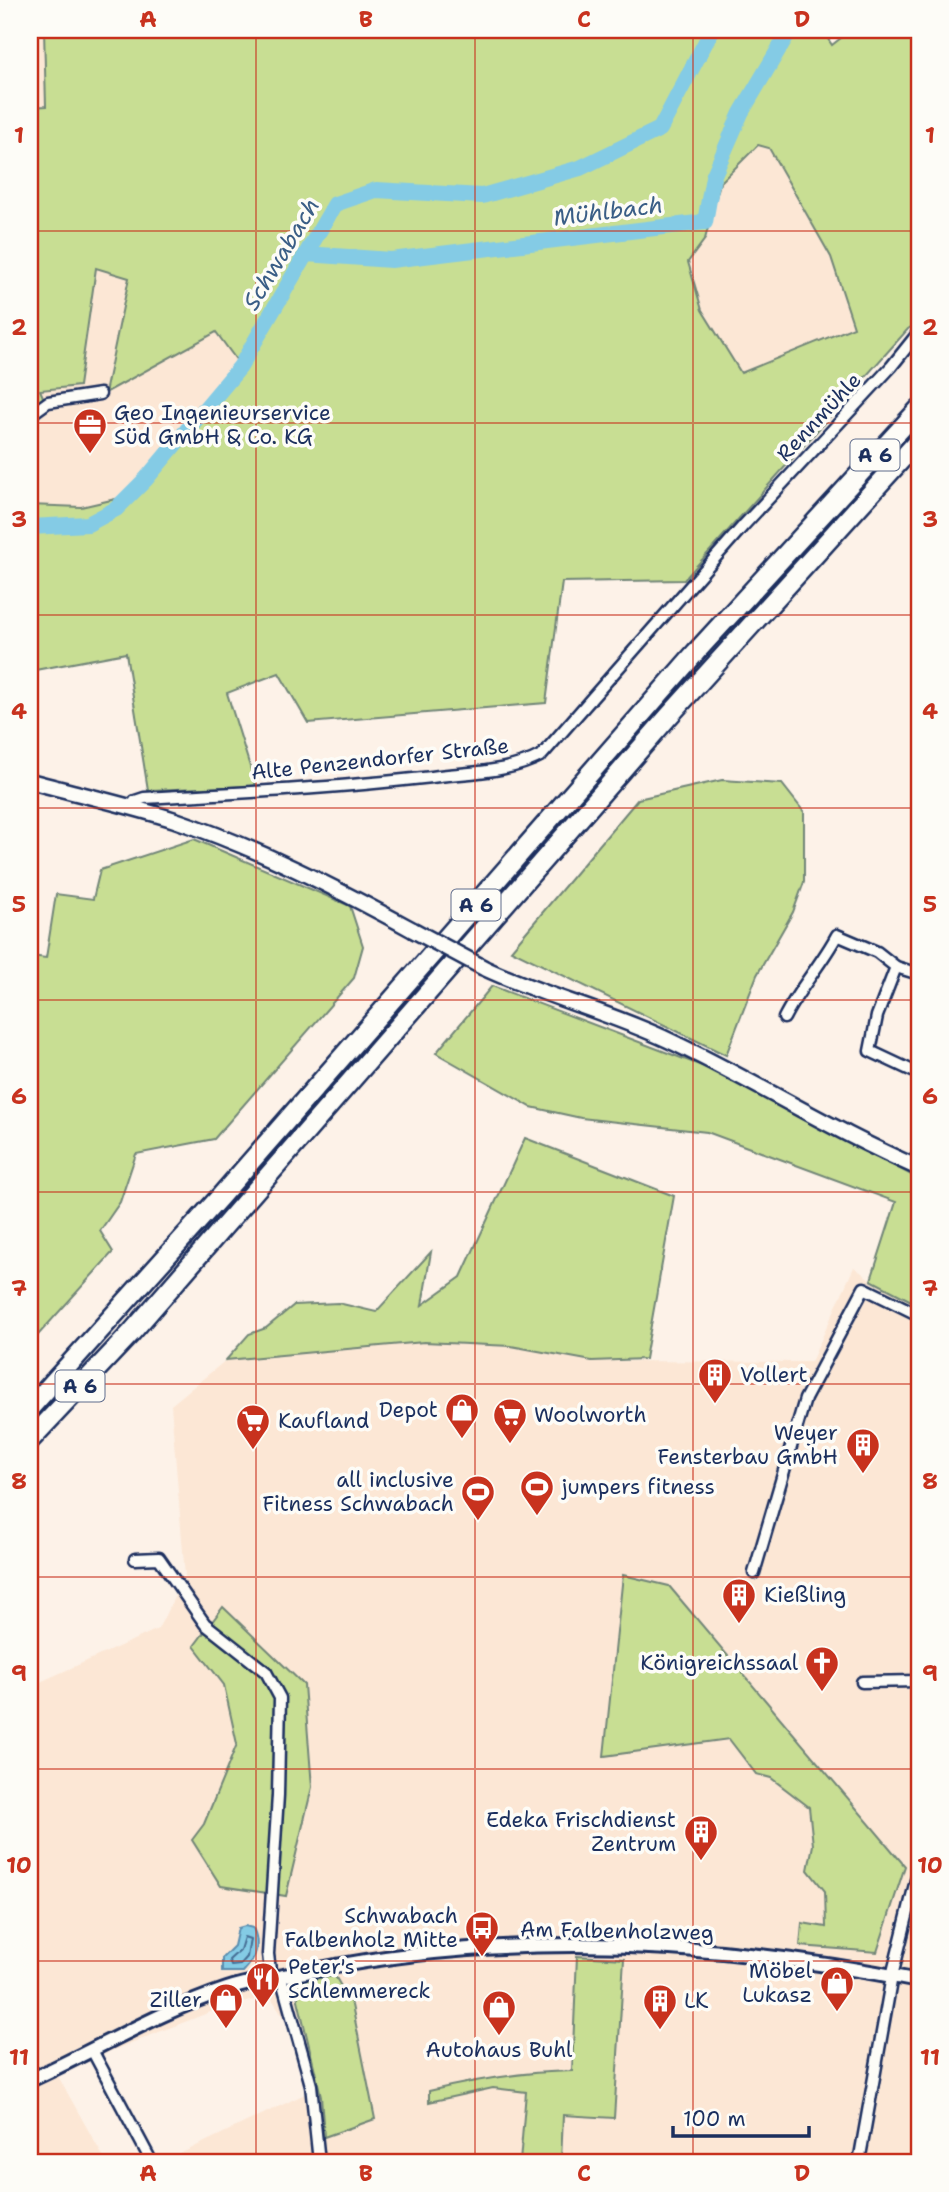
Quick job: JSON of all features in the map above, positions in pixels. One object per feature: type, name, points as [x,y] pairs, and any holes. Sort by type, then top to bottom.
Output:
[{"type":"highway","name":"A 6","points":[[30,1408],[219,1198],[696,652],[919,408]]},
{"type":"highway","name":"A 6","points":[[30,1440],[131,1333],[668,717],[919,440]]},
{"type":"main road","points":[[30,784],[131,808],[259,852],[338,889],[484,968],[559,1000],[650,1031],[874,1149],[919,1168]]},
{"type":"street","name":"Rennmühle","points":[[743,526],[891,367],[919,332]]},
{"type":"street","points":[[30,415],[48,402],[100,394]]},
{"type":"street","name":"Alte Penzendorfer Straße","points":[[131,808],[135,801],[144,797],[310,790],[510,768],[529,762],[542,755],[743,526]]},
{"type":"street","points":[[784,1018],[796,994],[818,970],[837,935],[877,952],[896,967],[919,974]]},
{"type":"street","points":[[896,967],[877,1016],[870,1051],[919,1074]]},
{"type":"street","points":[[754,1573],[805,1399],[864,1288],[919,1315]]},
{"type":"street","points":[[135,1559],[159,1558],[205,1623],[266,1672],[280,1698],[278,1795],[268,1954],[311,2085],[319,2162]]},
{"type":"street","points":[[862,1682],[919,1681]]},
{"type":"street","points":[[859,2162],[892,1976],[919,1868]]},
{"type":"street","name":"Am Falbenholzweg","points":[[30,2080],[165,2013],[211,1994],[276,1978],[375,1960],[565,1945],[751,1954],[834,1964],[919,1981]]},
{"type":"street","points":[[92,2050],[149,2157]]},
{"type":"shaded area","points":[[30,30],[44,30],[46,106],[30,107]]},
{"type":"shaded area","points":[[758,145],[769,148],[831,257],[854,327],[741,374],[702,310],[688,262],[705,239],[720,183]]},
{"type":"shaded area","points":[[95,268],[129,278],[217,332],[237,361],[124,497],[81,507],[30,505],[30,418],[40,390],[79,386]]},
{"type":"shaded area","points":[[854,1267],[871,1280],[919,1305],[919,2162],[163,2162],[307,2093],[290,2026],[270,1996],[218,2009],[113,2050],[58,2076],[106,2162],[30,2162],[30,1691],[40,1682],[158,1629],[185,1576],[171,1405],[226,1360],[424,1342],[511,1346],[592,1361],[811,1362]]},
{"type":"green space","points":[[44,30],[822,30],[832,45],[851,30],[919,30],[919,322],[908,329],[684,580],[562,582],[546,703],[308,723],[279,673],[227,693],[256,786],[148,790],[126,653],[30,671],[30,505],[81,507],[124,497],[237,361],[216,332],[105,393],[129,278],[96,268],[79,386],[40,390],[48,408],[30,418],[30,107],[46,106]],"holes":[[[758,145],[769,148],[831,257],[854,327],[741,373],[702,310],[688,262],[705,239],[720,183]]]},
{"type":"green space","points":[[722,780],[782,784],[804,812],[804,882],[793,912],[757,975],[726,1055],[511,950],[638,799]]},
{"type":"green space","points":[[194,839],[350,906],[363,946],[354,978],[214,1139],[136,1154],[120,1202],[100,1231],[113,1252],[30,1344],[30,956],[46,958],[56,894],[93,899],[100,870]]},
{"type":"green space","points":[[492,986],[718,1072],[919,1179],[919,1305],[871,1280],[896,1202],[707,1132],[581,1118],[531,1107],[436,1053]]},
{"type":"green space","points":[[525,1138],[674,1196],[645,1359],[592,1361],[511,1346],[424,1342],[226,1360],[249,1334],[266,1328],[294,1305],[338,1303],[376,1312],[431,1252],[422,1305],[461,1277]]},
{"type":"green space","points":[[623,1575],[669,1586],[905,1866],[877,1952],[800,1946],[802,1923],[826,1927],[825,1891],[808,1870],[813,1845],[809,1807],[771,1778],[756,1774],[729,1739],[604,1756]]},
{"type":"green space","points":[[223,1607],[304,1685],[312,1787],[286,1896],[221,1886],[192,1840],[204,1824],[237,1744],[224,1685],[194,1646]]},
{"type":"green space","points":[[577,1956],[624,1959],[614,2118],[563,2115],[561,2162],[520,2162],[526,2092],[493,2088],[429,2102],[429,2091],[500,2077],[572,2071]]},
{"type":"green space","points":[[335,1976],[352,2005],[375,2119],[324,2137],[321,2096],[298,2000],[299,1981]]},
{"type":"water","points":[[238,1928],[253,1928],[257,1940],[251,1962],[243,1972],[222,1972],[222,1958],[234,1946]]},
{"type":"waterway","name":"Schwabach","points":[[30,527],[88,524],[116,509],[146,479],[240,367],[335,204],[376,190],[482,196],[580,168],[660,129],[712,30]]},
{"type":"waterway","name":"Mühlbach","points":[[306,254],[391,260],[705,222],[713,177],[741,113],[790,30]]},
{"type":"place","name":"Geo Ingenieurservice Süd GmbH & Co. KG","points":[[90,455]]},
{"type":"place","name":"Vollert","points":[[715,1405]]},
{"type":"place","name":"Depot","points":[[462,1440]]},
{"type":"place","name":"Woolworth","points":[[510,1445]]},
{"type":"place","name":"Kaufland","points":[[253,1451]]},
{"type":"place","name":"Weyer Fensterbau GmbH","points":[[863,1475]]},
{"type":"place","name":"jumpers fitness","points":[[537,1517]]},
{"type":"place","name":"all inclusive Fitness Schwabach","points":[[478,1522]]},
{"type":"place","name":"Kießling","points":[[739,1625]]},
{"type":"place","name":"Königreichssaal","points":[[822,1693]]},
{"type":"place","name":"Edeka Frischdienst Zentrum","points":[[701,1862]]},
{"type":"place","name":"Schwabach Falbenholz Mitte","points":[[482,1958]]},
{"type":"place","name":"Peter's Schlemmereck","points":[[263,2009]]},
{"type":"place","name":"Möbel Lukasz","points":[[837,2013]]},
{"type":"place","name":"Ziller","points":[[226,2030]]},
{"type":"place","name":"LK","points":[[660,2031]]},
{"type":"place","name":"Autohaus Buhl","points":[[499,2037]]}]
